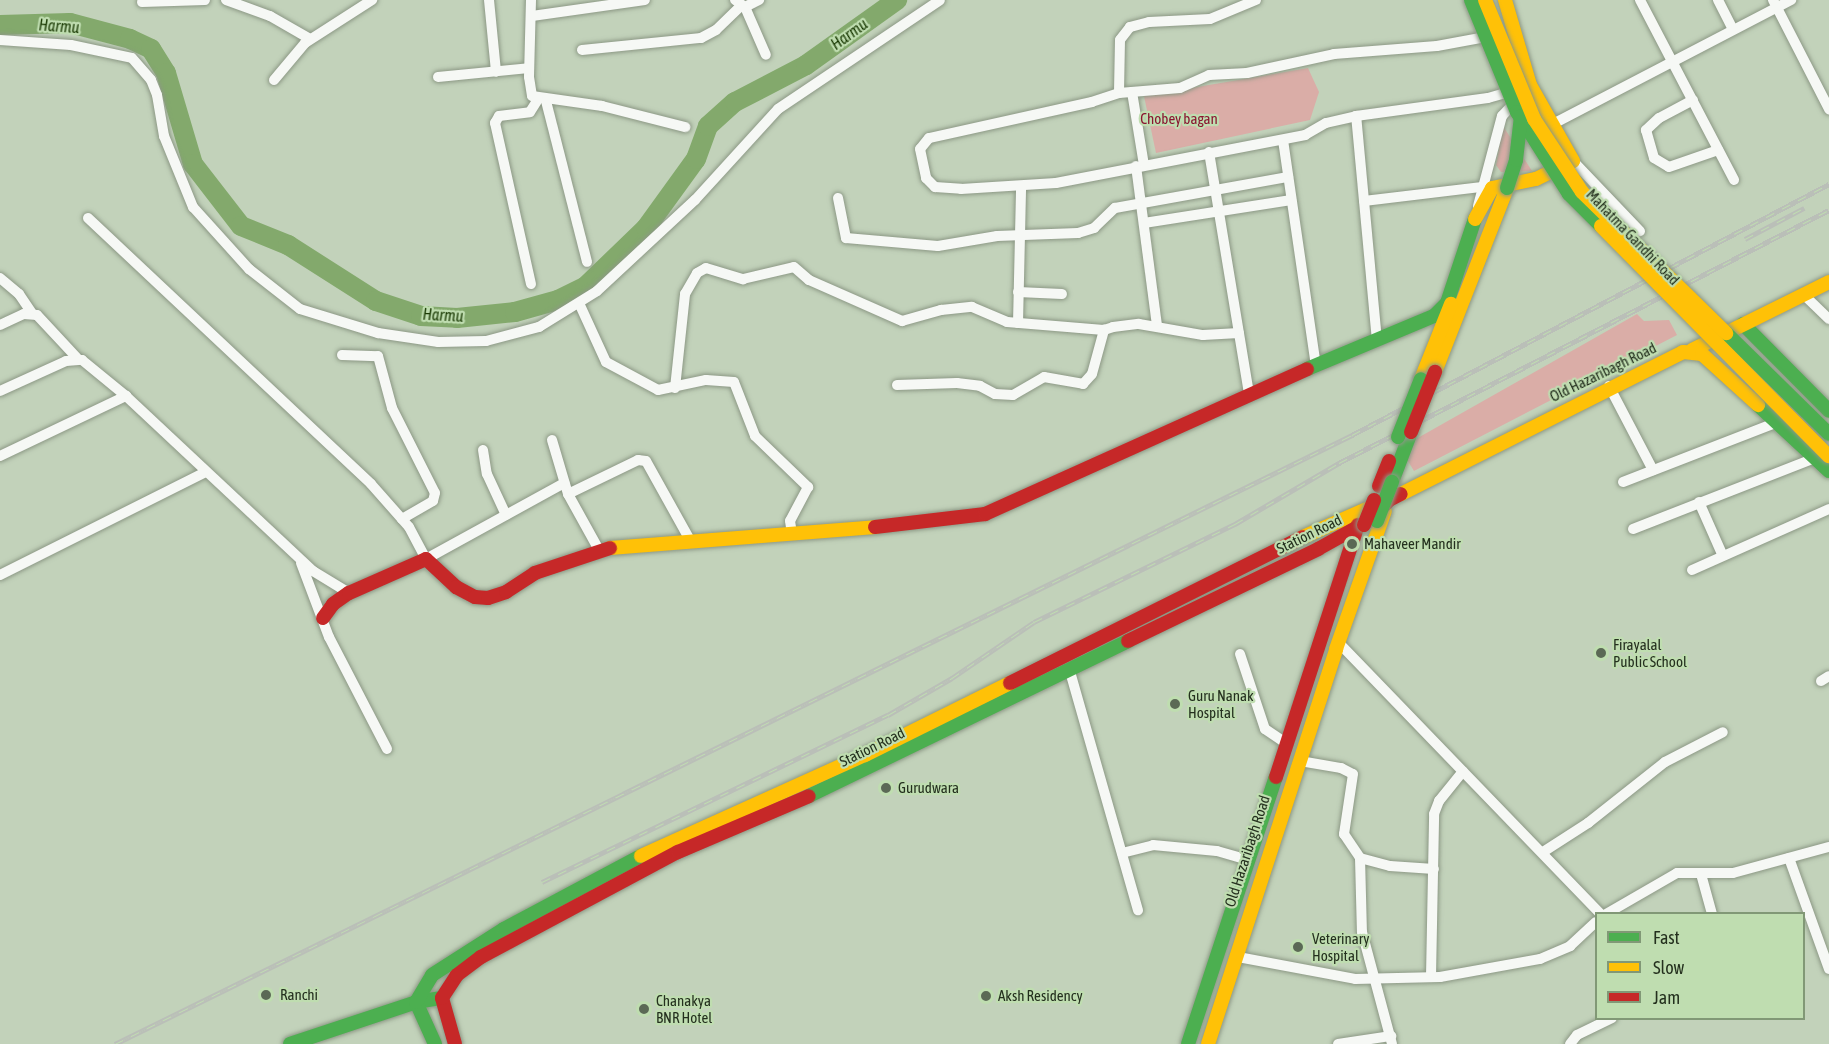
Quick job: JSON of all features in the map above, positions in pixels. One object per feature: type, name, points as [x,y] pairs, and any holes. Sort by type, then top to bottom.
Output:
[{"type":"main road","name":"Mahatma Gandhi Road","points":[[1471,0],[1517,112],[1569,194],[1822,457]]},
{"type":"main road","points":[[1405,435],[1421,379],[1503,189],[1511,142],[1512,107],[1476,0]]},
{"type":"main road","name":"Mahatma Gandhi Road","points":[[1483,0],[1534,119],[1582,192],[1829,434]]},
{"type":"main road","points":[[1190,1044],[1286,743],[1367,520],[1386,484],[1405,435],[1435,372],[1503,189],[1520,133],[1520,106],[1483,0]]},
{"type":"main road","points":[[323,618],[333,604],[349,593],[426,559],[456,587],[475,597],[488,598],[506,592],[535,573],[599,550],[792,534],[985,514],[1249,393],[1434,316],[1447,303],[1477,211],[1492,188],[1536,179],[1573,161],[1530,85],[1505,0]]},
{"type":"main road","name":"Old Hazaribagh Road","points":[[1202,1044],[1323,668],[1367,520],[1389,500],[1609,386],[1692,350],[1829,282]]},
{"type":"main road","points":[[1743,324],[1829,411]]},
{"type":"main road","points":[[1692,350],[1702,354],[1778,422],[1822,457],[1829,471]]},
{"type":"main road","points":[[1208,1044],[1338,642],[1389,500]]},
{"type":"main road","points":[[416,1002],[432,975],[441,969],[504,929],[655,849],[865,755],[1367,520]]},
{"type":"main road","points":[[1190,1044],[1367,520]]},
{"type":"main road","name":"Station Road","points":[[442,998],[457,975],[481,957],[678,852],[809,796],[1367,520]]},
{"type":"main road","points":[[290,1044],[416,1002],[442,998],[455,1044]]},
{"type":"main road","points":[[416,1002],[435,1044]]},
{"type":"street","points":[[142,2],[205,0]]},
{"type":"street","points":[[226,0],[270,16],[310,39]]},
{"type":"street","points":[[274,80],[310,39],[372,0]]},
{"type":"street","points":[[489,0],[496,72]]},
{"type":"street","points":[[531,0],[530,92],[542,100],[602,106],[685,127]]},
{"type":"street","points":[[532,16],[645,0]]},
{"type":"street","points":[[582,50],[701,38],[716,30],[740,4],[759,0]]},
{"type":"street","points":[[0,40],[71,45],[132,58],[151,80],[157,95],[164,136],[193,207],[249,269],[300,309],[378,333],[438,342],[486,341],[539,327],[579,303],[641,254],[778,109],[940,0]]},
{"type":"street","points":[[1119,93],[1120,40],[1130,27],[1149,22],[1210,19],[1256,0]]},
{"type":"street","points":[[1640,0],[1734,180]]},
{"type":"street","points":[[1718,0],[1733,29]]},
{"type":"street","points":[[1551,125],[1733,29],[1775,4],[1791,0]]},
{"type":"street","points":[[740,4],[766,55]]},
{"type":"street","points":[[1775,4],[1829,109]]},
{"type":"street","points":[[1514,32],[1451,44],[1334,54],[1247,73],[1209,75],[1180,88],[1119,93],[975,130],[929,138],[921,144],[926,178],[935,187],[1021,186],[1283,140],[1356,116],[1488,98],[1530,85]]},
{"type":"street","points":[[438,77],[529,68]]},
{"type":"street","points":[[1477,211],[1502,116],[1530,85]]},
{"type":"street","points":[[1132,92],[1140,166],[1141,203],[1157,325]]},
{"type":"street","points":[[542,100],[587,261]]},
{"type":"street","points":[[531,284],[495,123],[499,116],[530,112],[542,100]]},
{"type":"street","points":[[1693,100],[1659,118],[1646,130],[1654,158],[1669,167],[1718,150]]},
{"type":"street","points":[[1356,116],[1377,341]]},
{"type":"street","points":[[1283,140],[1316,366]]},
{"type":"street","points":[[1209,152],[1249,393]]},
{"type":"street","points":[[1573,161],[1640,231]]},
{"type":"street","points":[[838,198],[843,231],[854,240],[938,246],[1018,235],[1086,232],[1100,224],[1109,211],[1141,203],[1288,177]]},
{"type":"street","points":[[1018,323],[1018,235],[1021,186]]},
{"type":"street","points":[[1364,201],[1482,187]]},
{"type":"street","points":[[1144,223],[1292,200]]},
{"type":"street","points":[[88,218],[371,484],[402,519],[426,559],[506,515],[566,488],[638,460],[646,461],[691,542]]},
{"type":"street","points":[[675,388],[685,294],[697,273],[706,268],[743,279],[794,267],[809,280],[902,321],[941,310],[972,308],[1002,321],[1018,323],[1104,330],[1124,324],[1157,325],[1203,335],[1239,333]]},
{"type":"street","points":[[0,278],[19,294],[32,313],[45,321],[77,358],[126,396],[299,560],[349,593]]},
{"type":"street","points":[[1018,292],[1062,294]]},
{"type":"street","points":[[1803,294],[1829,319]]},
{"type":"street","points":[[579,303],[606,362],[658,390],[706,380],[729,380],[738,386],[755,436],[808,487],[790,521],[792,534]]},
{"type":"street","points":[[0,325],[32,313]]},
{"type":"street","points":[[897,386],[957,383],[1005,395],[1021,392],[1044,377],[1083,384],[1092,374],[1104,330]]},
{"type":"street","points":[[342,355],[378,356],[392,408],[435,493],[433,501],[402,519]]},
{"type":"street","points":[[0,391],[77,358]]},
{"type":"street","points":[[1609,386],[1653,470]]},
{"type":"street","points":[[0,456],[126,396]]},
{"type":"street","points":[[1623,482],[1778,422]]},
{"type":"street","points":[[552,440],[566,488],[599,550]]},
{"type":"street","points":[[483,450],[487,474],[506,515]]},
{"type":"street","points":[[1633,529],[1822,457]]},
{"type":"street","points":[[0,575],[206,472]]},
{"type":"street","points":[[1699,502],[1722,554]]},
{"type":"street","points":[[1692,570],[1722,554],[1829,509]]},
{"type":"street","points":[[299,560],[329,637],[387,749]]},
{"type":"street","points":[[1338,642],[1543,852],[1598,912]]},
{"type":"street","points":[[1240,654],[1265,729],[1286,743]]},
{"type":"street","points":[[1069,668],[1138,910]]},
{"type":"street","points":[[1543,852],[1588,823],[1665,762],[1723,732]]},
{"type":"street","points":[[1300,760],[1341,768],[1353,774],[1344,834],[1359,858],[1362,932],[1392,1040],[1338,1044]]},
{"type":"street","points":[[1431,977],[1434,814],[1439,801],[1462,771]]},
{"type":"street","points":[[1122,853],[1153,845],[1217,851],[1249,860]]},
{"type":"street","points":[[1609,912],[1677,873],[1733,873],[1829,847]]},
{"type":"street","points":[[1359,858],[1382,865],[1434,868]]},
{"type":"street","points":[[1789,858],[1829,969]]},
{"type":"street","points":[[1701,874],[1711,912]]},
{"type":"street","points":[[1238,957],[1377,980],[1431,977],[1540,959],[1570,946],[1595,923]]},
{"type":"street","points":[[1570,1044],[1577,1035],[1608,1020]]},
{"type":"green space","name":"Chobey bagan","points":[[1308,68],[1319,92],[1310,120],[1156,153],[1144,96]]},
{"type":"green space","points":[[1503,126],[1532,171],[1501,172],[1496,165]]},
{"type":"green space","points":[[1637,314],[1644,321],[1669,320],[1677,335],[1414,471],[1400,448]]},
{"type":"waterway","name":"Harmu","points":[[0,25],[70,23],[130,39],[151,49],[166,73],[193,164],[241,226],[288,245],[376,301],[421,316],[457,318],[515,312],[558,300],[585,287],[646,228],[696,159],[708,126],[735,102],[806,65],[897,0]]},
{"type":"railway","points":[[115,1044],[1352,435],[1829,184]]},
{"type":"railway","points":[[1745,239],[1804,208]]},
{"type":"railway","points":[[542,882],[888,715],[952,678],[1034,622],[1235,524],[1339,463],[1829,210]]},
{"type":"traffic: fast","points":[[1471,0],[1517,112],[1569,194],[1601,226]]},
{"type":"traffic: fast","points":[[1507,188],[1516,160],[1521,116]]},
{"type":"traffic: fast","points":[[1307,369],[1434,316],[1447,303],[1475,219]]},
{"type":"traffic: fast","points":[[1743,324],[1829,411]]},
{"type":"traffic: fast","points":[[1726,333],[1829,434]]},
{"type":"traffic: fast","points":[[1398,437],[1421,379]]},
{"type":"traffic: fast","points":[[1758,405],[1829,471]]},
{"type":"traffic: fast","points":[[1392,482],[1411,432]]},
{"type":"traffic: fast","points":[[1377,521],[1392,482]]},
{"type":"traffic: fast","points":[[809,796],[1128,641]]},
{"type":"traffic: fast","points":[[1188,1044],[1276,777]]},
{"type":"traffic: fast","points":[[435,1044],[416,1002],[432,975],[504,929],[641,856]]},
{"type":"traffic: fast","points":[[290,1044],[416,1002],[442,998]]},
{"type":"traffic: slow","points":[[1485,0],[1534,119],[1582,192],[1726,333]]},
{"type":"traffic: slow","points":[[1475,219],[1492,188],[1536,179],[1573,161],[1530,85],[1505,0]]},
{"type":"traffic: slow","points":[[1435,372],[1507,188]]},
{"type":"traffic: slow","points":[[1601,226],[1829,456]]},
{"type":"traffic: slow","points":[[1692,350],[1829,282]]},
{"type":"traffic: slow","points":[[1421,379],[1451,304]]},
{"type":"traffic: slow","points":[[1401,494],[1683,352],[1702,354],[1758,405]]},
{"type":"traffic: slow","points":[[1303,537],[1380,503]]},
{"type":"traffic: slow","points":[[1208,1044],[1336,649],[1385,511]]},
{"type":"traffic: slow","points":[[610,548],[875,527]]},
{"type":"traffic: slow","points":[[641,856],[865,755],[1010,683]]},
{"type":"traffic: jam","points":[[875,527],[985,514],[1307,369]]},
{"type":"traffic: jam","points":[[1411,432],[1435,372]]},
{"type":"traffic: jam","points":[[1379,486],[1389,461]]},
{"type":"traffic: jam","points":[[1128,641],[1318,549],[1372,519],[1389,500],[1401,494]]},
{"type":"traffic: jam","points":[[1364,525],[1374,500]]},
{"type":"traffic: jam","points":[[1276,777],[1358,525]]},
{"type":"traffic: jam","points":[[1010,683],[1303,537]]},
{"type":"traffic: jam","points":[[323,618],[333,604],[349,593],[426,559],[456,587],[475,597],[488,598],[506,592],[535,573],[610,548]]},
{"type":"traffic: jam","points":[[455,1044],[442,998],[457,975],[481,957],[678,852],[809,796]]},
{"type":"place","name":"Mahaveer Mandir","points":[[1352,544]]},
{"type":"place","name":"Firayalal Public School","points":[[1601,653]]},
{"type":"place","name":"Guru Nanak Hospital","points":[[1175,704]]},
{"type":"place","name":"Gurudwara","points":[[886,788]]},
{"type":"place","name":"Veterinary Hospital","points":[[1298,947]]},
{"type":"place","name":"Ranchi","points":[[266,995]]},
{"type":"place","name":"Aksh Residency","points":[[986,996]]},
{"type":"place","name":"Chanakya BNR Hotel","points":[[644,1009]]}]
